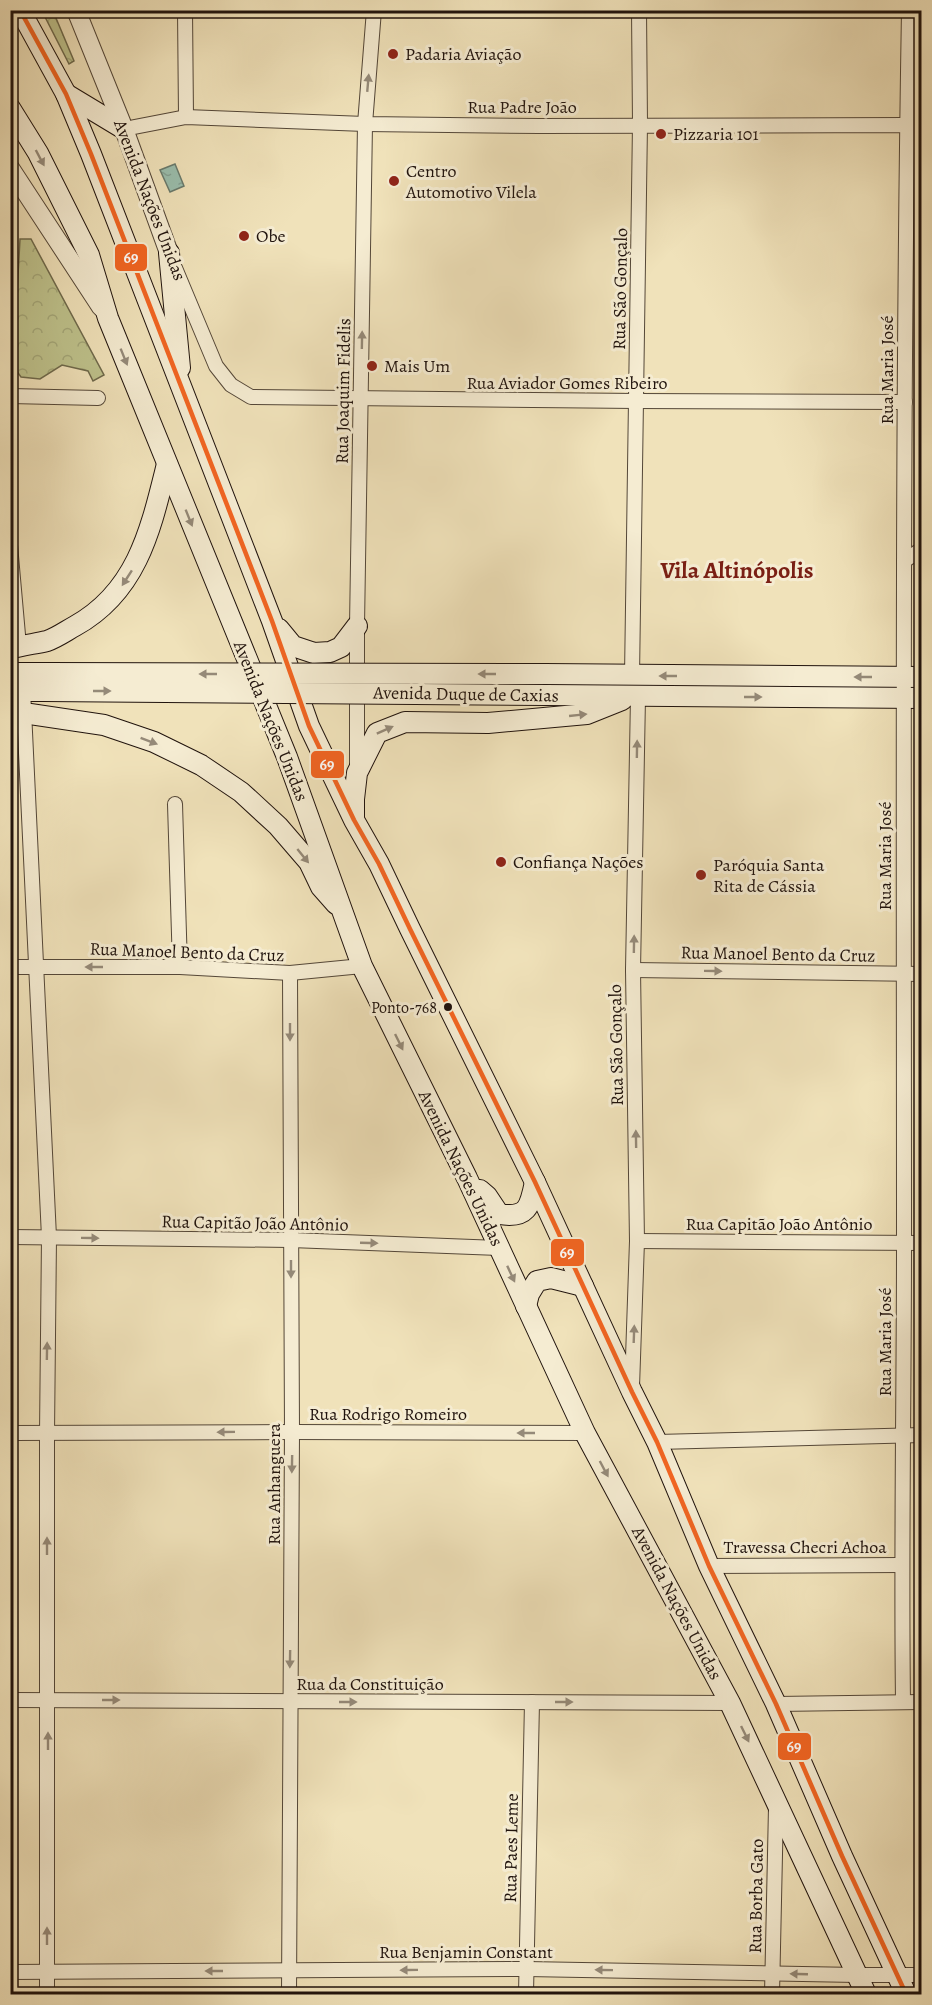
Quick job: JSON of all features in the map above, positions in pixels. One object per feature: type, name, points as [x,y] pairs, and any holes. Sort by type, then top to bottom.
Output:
[{"type":"main road","name":"Avenida Nações Unidas","points":[[20,10],[66,94],[91,154],[272,621],[309,726],[535,1182],[657,1442],[709,1566],[776,1704],[906,1995]]},
{"type":"main road","points":[[66,94],[124,129]]},
{"type":"main road","name":"Avenida Nações Unidas","points":[[10,108],[38,153],[88,255],[108,318],[287,757],[362,966],[467,1178],[585,1433],[730,1703],[866,1995]]},
{"type":"main road","points":[[169,253],[183,395]]},
{"type":"main road","points":[[15,647],[48,641],[91,617],[117,593],[139,559],[167,464]]},
{"type":"main road","points":[[272,621],[293,646],[314,653],[330,652],[341,647],[357,626]]},
{"type":"main road","name":"Avenida Duque de Caxias","points":[[10,673],[44,682],[547,695],[913,698]]},
{"type":"main road","name":"Avenida Duque de Caxias","points":[[17,690],[44,682],[546,674],[913,677]]},
{"type":"main road","points":[[354,820],[357,773],[376,733],[405,722],[488,723],[587,714],[633,696]]},
{"type":"main road","points":[[17,712],[104,725],[154,742],[201,765],[241,792],[278,826],[309,862],[321,887],[343,911]]},
{"type":"main road","points":[[467,1178],[487,1196],[499,1214],[513,1216],[525,1211],[531,1200],[535,1182]]},
{"type":"main road","points":[[526,1306],[529,1294],[537,1281],[551,1278],[583,1286]]},
{"type":"street","name":"Avenida Nações Unidas","points":[[76,10],[124,129],[169,253],[216,366],[231,385]]},
{"type":"street","points":[[185,10],[186,117]]},
{"type":"street","name":"Rua Joaquim Fidelis","points":[[357,773],[357,626],[365,124],[374,10]]},
{"type":"street","name":"Rua São Gonçalo","points":[[632,676],[640,124],[639,10]]},
{"type":"street","name":"Rua Maria José","points":[[903,1701],[901,1565],[904,1243],[903,974],[913,698],[904,561],[906,125],[909,10]]},
{"type":"street","points":[[908,89],[921,80]]},
{"type":"street","name":"Rua Padre João","points":[[124,129],[186,117],[365,124],[906,125],[921,127]]},
{"type":"street","name":"Avenida Nações Unidas","points":[[10,168],[108,318]]},
{"type":"street","name":"Rua Aviador Gomes Ribeiro","points":[[231,385],[251,397],[905,402]]},
{"type":"street","points":[[10,396],[98,398]]},
{"type":"street","points":[[10,545],[15,647]]},
{"type":"street","points":[[904,561],[921,549]]},
{"type":"street","points":[[17,690],[38,967],[49,1237],[46,1434],[47,1995]]},
{"type":"street","name":"Rua São Gonçalo","points":[[632,1392],[637,1241],[633,970],[633,696]]},
{"type":"street","points":[[175,804],[180,967]]},
{"type":"street","name":"Rua Manoel Bento da Cruz","points":[[10,967],[180,967],[290,974],[362,966]]},
{"type":"street","name":"Rua Manoel Bento da Cruz","points":[[633,970],[921,974]]},
{"type":"street","name":"Rua Anhanguera","points":[[289,1995],[292,1432],[290,974]]},
{"type":"street","name":"Rua Capitão João Antônio","points":[[10,1237],[291,1240],[499,1248]]},
{"type":"street","name":"Rua Capitão João Antônio","points":[[637,1241],[921,1243]]},
{"type":"street","name":"Rua Rodrigo Romeiro","points":[[10,1433],[585,1433]]},
{"type":"street","points":[[657,1442],[921,1435]]},
{"type":"street","name":"Travessa Checri Achoa","points":[[709,1566],[901,1565]]},
{"type":"street","name":"Rua da Constituição","points":[[10,1700],[730,1703]]},
{"type":"street","name":"Rua Paes Leme","points":[[526,1995],[532,1702]]},
{"type":"street","points":[[776,1704],[921,1702]]},
{"type":"street","name":"Rua Borba Gato","points":[[772,1995],[776,1799]]},
{"type":"street","name":"Rua Benjamin Constant","points":[[10,1972],[526,1968],[857,1976],[921,1975]]},
{"type":"green space","points":[[42,11],[53,11],[74,61],[69,64]]},
{"type":"green space","points":[[20,239],[31,239],[104,375],[93,381],[88,371],[62,365],[40,379],[21,377],[13,366]]},
{"type":"water","points":[[175,164],[184,186],[170,192],[160,170]]},
{"type":"transit line","name":"69","points":[[20,10],[66,94],[91,154],[272,621],[309,726],[535,1182],[657,1442],[709,1566],[776,1704],[842,1856],[906,1994]]},
{"type":"place","name":"Padaria Aviação","points":[[393,54]]},
{"type":"place","name":"Pizzaria 101","points":[[661,134]]},
{"type":"place","name":"Centro Automotivo Vilela","points":[[394,181]]},
{"type":"place","name":"Obe","points":[[244,236]]},
{"type":"place","name":"Mais Um","points":[[372,366]]},
{"type":"place","name":"Confiança Nações","points":[[501,862]]},
{"type":"place","name":"Paróquia Santa Rita de Cássia","points":[[701,875]]},
{"type":"place","name":"Ponto-768","points":[[448,1007]]},
{"type":"district","name":"Vila Altinópolis","points":[[737,570]]}]
